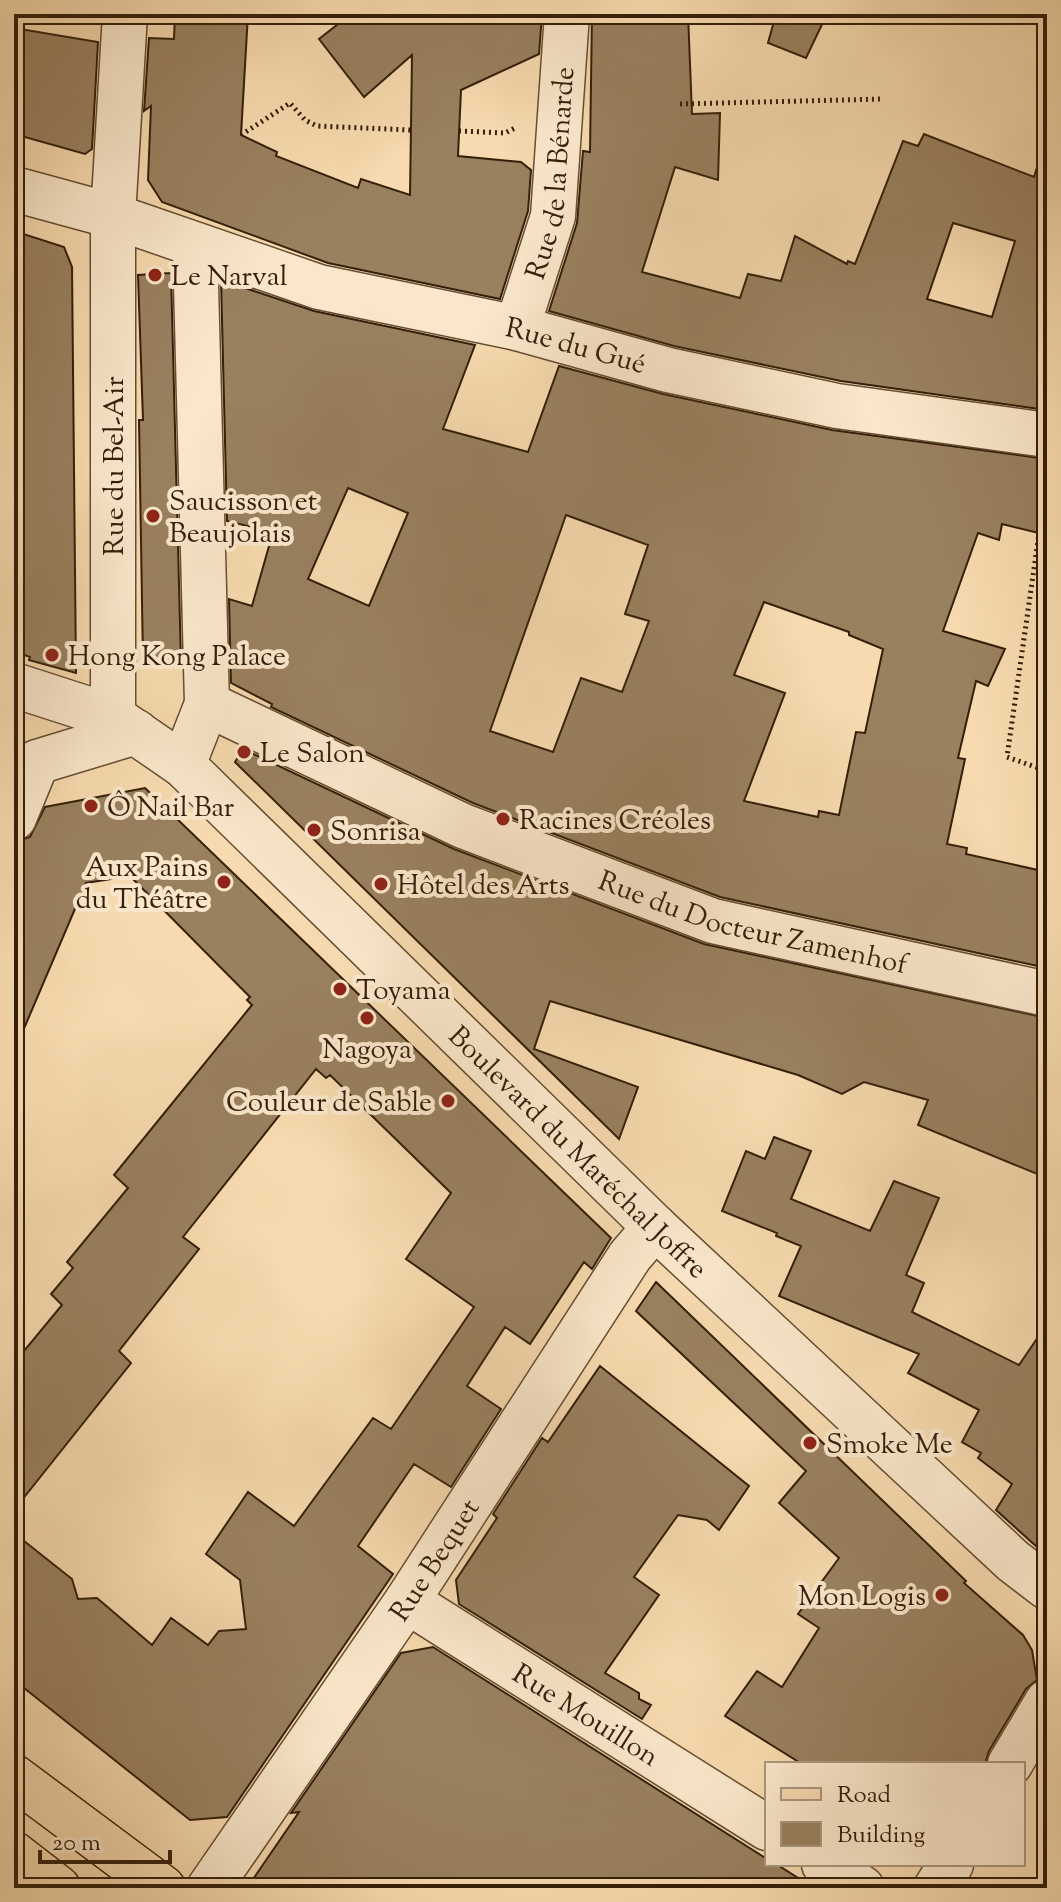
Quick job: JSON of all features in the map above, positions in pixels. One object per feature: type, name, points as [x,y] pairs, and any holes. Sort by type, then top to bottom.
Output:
[{"type":"main road","points":[[14,1777],[163,1888]]},
{"type":"main road","points":[[14,1854],[58,1888]]},
{"type":"street","name":"Rue du Bel-Air","points":[[124,724],[113,216],[125,14]]},
{"type":"street","name":"Rue de la Bénarde","points":[[517,328],[553,216],[567,14]]},
{"type":"street","name":"Rue du Gué","points":[[14,189],[113,216],[319,287],[517,328],[668,370],[837,406],[1047,435]]},
{"type":"street","points":[[183,765],[207,704],[195,246]]},
{"type":"street","name":"Boulevard du Maréchal Joffre","points":[[14,685],[124,724],[183,765],[655,1227],[1013,1561],[1047,1587]]},
{"type":"street","name":"Rue du Docteur Zamenhof","points":[[207,704],[463,826],[713,921],[1047,994]]},
{"type":"street","points":[[14,818],[37,762],[124,724]]},
{"type":"street","name":"Rue Bequet","points":[[209,1888],[407,1601],[630,1256],[655,1227]]},
{"type":"street","name":"Rue Mouillon","points":[[407,1601],[765,1827]]},
{"type":"street","points":[[1011,1762],[1047,1702]]},
{"type":"street","points":[[827,1866],[862,1888]]},
{"type":"street","points":[[936,1888],[950,1866]]},
{"type":"path","points":[[680,104],[882,99]]},
{"type":"path","points":[[241,135],[290,103],[305,120],[317,126],[411,130]]},
{"type":"path","points":[[459,131],[505,133],[537,115],[560,117]]},
{"type":"path","points":[[1047,477],[1007,757],[1047,771]]},
{"type":"building","points":[[175,14],[248,14],[241,135],[277,152],[276,156],[358,188],[361,179],[410,195],[412,55],[364,97],[319,39],[351,14],[542,14],[539,54],[461,90],[458,156],[521,162],[531,170],[528,211],[500,299],[328,263],[162,202],[148,180],[151,106],[144,111],[149,38],[174,39]]},
{"type":"building","points":[[592,14],[688,14],[692,114],[720,113],[718,180],[675,167],[642,272],[740,298],[748,274],[781,281],[795,236],[847,264],[848,261],[855,264],[903,141],[918,146],[924,134],[1034,177],[1038,164],[1047,166],[1047,410],[841,381],[674,346],[549,311],[577,223],[583,151],[590,152]],"holes":[[[953,223],[1015,241],[992,317],[927,299]]]},
{"type":"building","points":[[776,14],[827,14],[806,58],[768,43]]},
{"type":"building","points":[[14,28],[98,42],[92,149],[85,154],[14,134]]},
{"type":"building","points":[[14,231],[64,247],[72,267],[76,673],[29,660],[30,657],[14,651]]},
{"type":"building","points":[[171,273],[181,662],[143,662],[139,420],[143,420],[138,275]]},
{"type":"building","points":[[221,280],[314,311],[475,345],[443,429],[528,452],[559,366],[663,394],[832,430],[1047,459],[1047,535],[1002,524],[999,540],[978,533],[943,631],[1005,649],[988,686],[976,681],[958,758],[965,759],[947,844],[967,848],[966,854],[1047,872],[1047,968],[720,897],[473,803],[271,707],[272,704],[231,683],[229,599],[252,606],[273,532],[227,521]],"holes":[[[348,488],[408,513],[369,606],[308,579]],[[566,515],[648,545],[625,614],[649,621],[622,692],[581,678],[553,752],[490,731]],[[764,602],[849,632],[849,635],[883,649],[865,733],[856,732],[839,815],[819,811],[818,817],[744,801],[785,693],[734,675]]]},
{"type":"building","points":[[243,749],[454,849],[704,944],[1047,1018],[1047,1178],[918,1125],[928,1100],[864,1082],[842,1094],[798,1075],[550,1001],[534,1049],[638,1087],[619,1139],[235,762]]},
{"type":"building","points":[[145,788],[611,1238],[592,1269],[584,1262],[530,1344],[505,1327],[467,1386],[501,1409],[451,1487],[414,1464],[358,1546],[393,1574],[227,1817],[190,1820],[14,1680],[14,1533],[72,1579],[78,1599],[97,1598],[152,1645],[171,1618],[208,1645],[219,1631],[246,1629],[240,1580],[206,1554],[248,1492],[294,1526],[373,1418],[391,1429],[474,1307],[406,1259],[451,1193],[330,1075],[326,1078],[316,1069],[183,1237],[199,1249],[119,1351],[131,1363],[14,1510],[14,1363],[62,1305],[51,1294],[73,1268],[67,1262],[128,1188],[114,1175],[252,1005],[247,1000],[250,997],[130,876],[86,883],[14,1052],[14,842],[30,837],[45,807]]},
{"type":"building","points":[[774,1137],[811,1151],[791,1199],[870,1231],[894,1181],[939,1198],[906,1275],[924,1283],[912,1312],[1019,1365],[1047,1324],[1047,1556],[996,1510],[1012,1484],[978,1458],[981,1453],[962,1442],[979,1410],[908,1373],[919,1354],[779,1296],[801,1246],[722,1211],[746,1151],[765,1159]]},
{"type":"building","points":[[656,1282],[966,1581],[964,1583],[1023,1635],[1032,1650],[1037,1680],[1026,1689],[986,1762],[799,1762],[725,1716],[757,1671],[782,1687],[819,1628],[798,1614],[839,1558],[779,1503],[806,1471],[636,1311]]},
{"type":"building","points":[[600,1366],[749,1486],[719,1530],[707,1520],[678,1515],[634,1577],[659,1595],[605,1673],[639,1693],[639,1699],[651,1705],[642,1719],[459,1604],[456,1580],[497,1518],[493,1514],[542,1438],[548,1442]]},
{"type":"building","points":[[433,1647],[765,1858],[765,1866],[779,1866],[814,1888],[247,1888],[299,1812],[291,1813],[401,1653]]},
{"type":"place","name":"Le Narval","points":[[155,275]]},
{"type":"place","name":"Saucisson et Beaujolais","points":[[153,516]]},
{"type":"place","name":"Hong Kong Palace","points":[[52,655]]},
{"type":"place","name":"Le Salon","points":[[244,752]]},
{"type":"place","name":"Ô Nail Bar","points":[[91,806]]},
{"type":"place","name":"Racines Créoles","points":[[503,819]]},
{"type":"place","name":"Sonrisa","points":[[314,830]]},
{"type":"place","name":"Aux Pains du Théâtre","points":[[224,882]]},
{"type":"place","name":"Hôtel des Arts","points":[[381,884]]},
{"type":"place","name":"Toyama","points":[[340,989]]},
{"type":"place","name":"Nagoya","points":[[367,1018]]},
{"type":"place","name":"Couleur de Sable","points":[[448,1101]]},
{"type":"place","name":"Smoke Me","points":[[810,1443]]},
{"type":"place","name":"Mon Logis","points":[[942,1595]]}]
